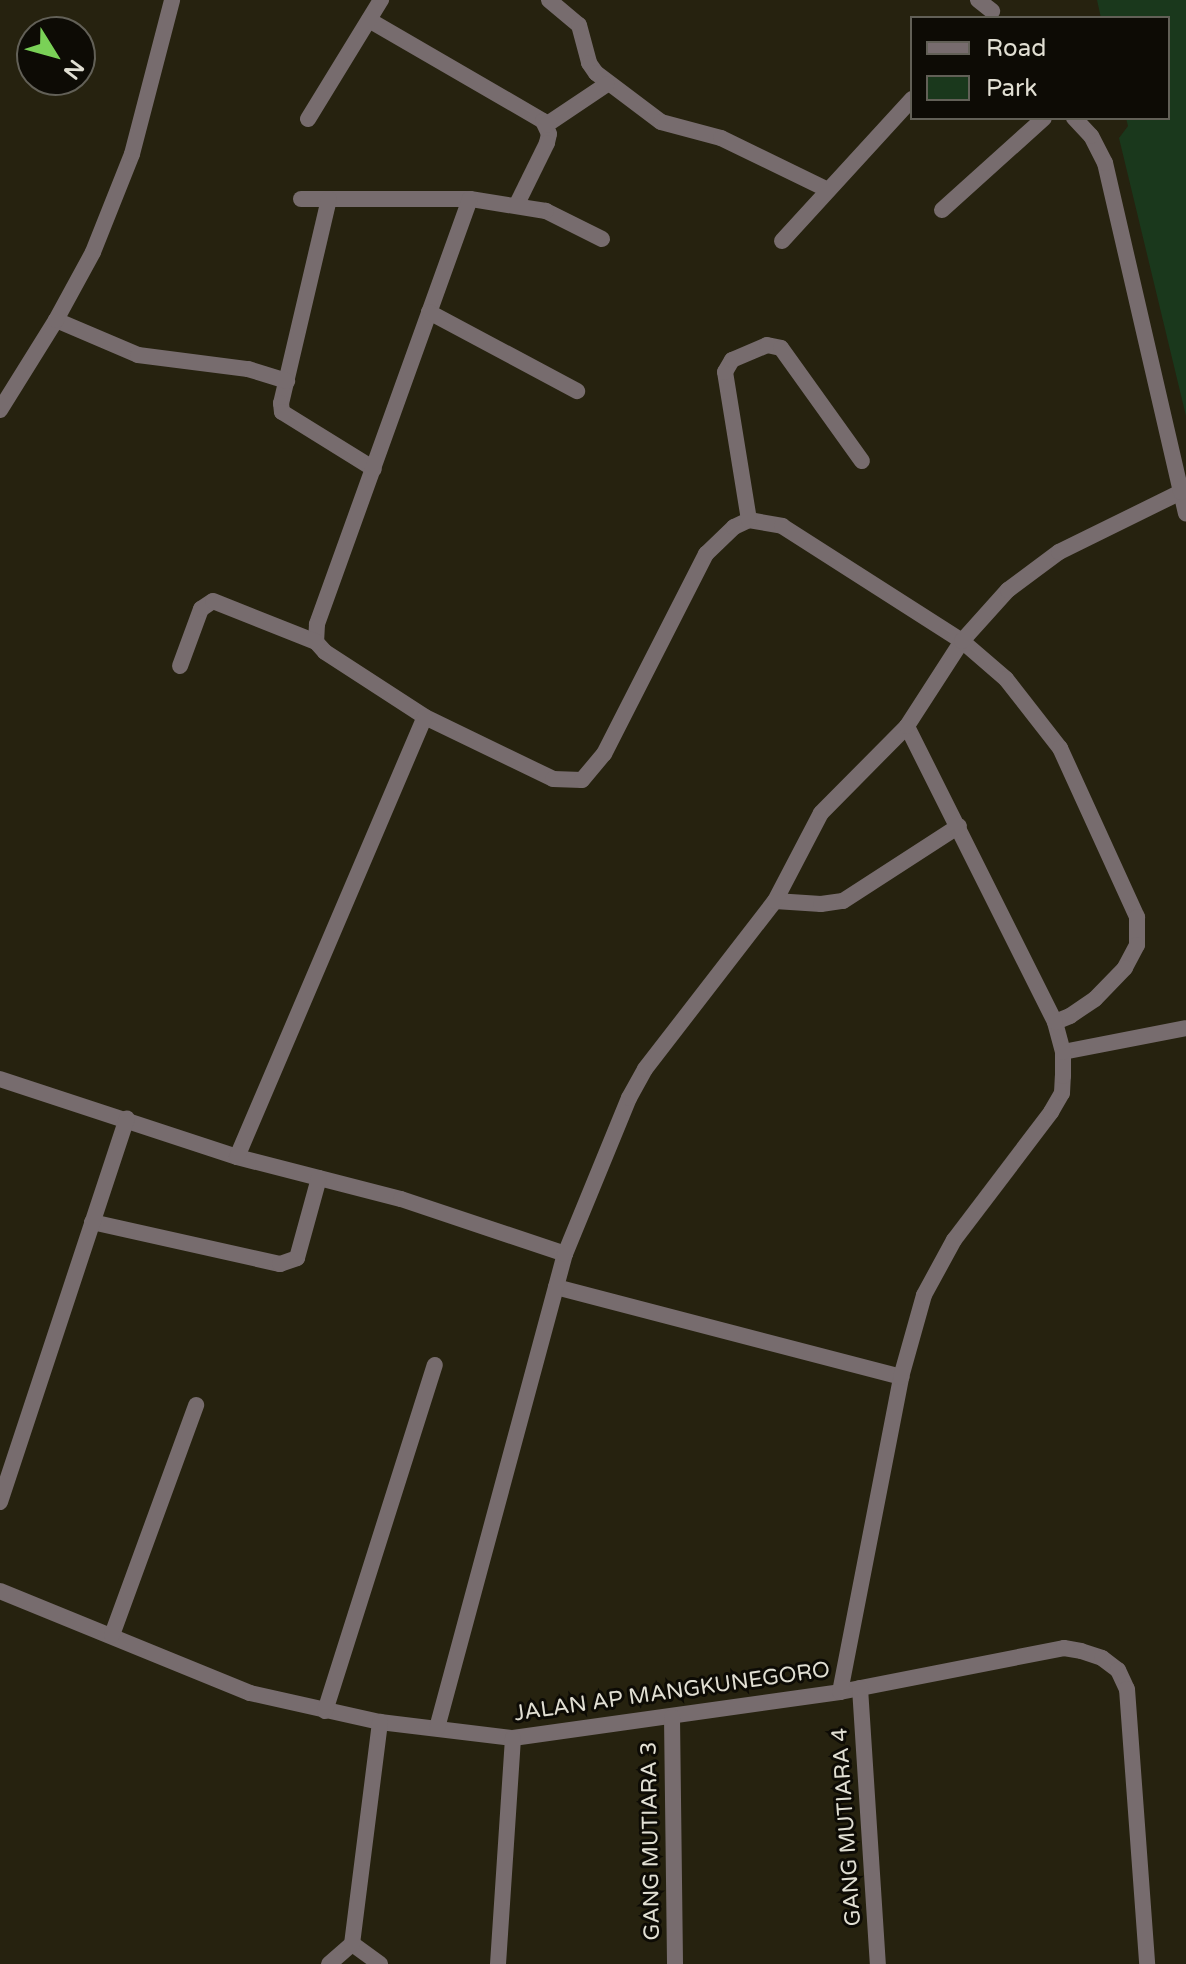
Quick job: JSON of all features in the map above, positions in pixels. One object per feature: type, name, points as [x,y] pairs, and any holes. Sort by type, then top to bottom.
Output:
[{"type":"street","points":[[0,410],[56,320],[93,252],[132,154],[172,0]]},
{"type":"street","points":[[308,119],[381,0]]},
{"type":"street","points":[[549,0],[579,25],[589,63],[607,84],[661,122],[721,138],[826,189]]},
{"type":"street","points":[[978,0],[991,16]]},
{"type":"street","points":[[369,20],[546,125]]},
{"type":"street","points":[[546,125],[607,84]]},
{"type":"street","points":[[782,241],[826,189],[910,101]]},
{"type":"street","points":[[942,210],[1042,120]]},
{"type":"street","points":[[1076,120],[1091,136],[1105,163],[1186,513]]},
{"type":"street","points":[[517,204],[547,143],[546,125]]},
{"type":"street","points":[[301,199],[470,199],[517,204],[546,211],[602,239]]},
{"type":"street","points":[[329,199],[282,412],[374,469]]},
{"type":"street","points":[[316,642],[317,624],[470,199]]},
{"type":"street","points":[[429,312],[577,391]]},
{"type":"street","points":[[56,320],[138,355],[248,369],[287,381]]},
{"type":"street","points":[[749,520],[725,372],[732,360],[777,344],[862,461]]},
{"type":"street","points":[[437,1728],[565,1254],[629,1098],[645,1069],[775,901],[821,813],[907,726],[962,641],[1030,570],[1181,492]]},
{"type":"street","points":[[180,666],[197,617],[207,603],[213,601],[316,642],[325,652],[425,717],[553,779],[582,780],[604,754],[706,554],[734,527],[749,520],[782,526],[962,641],[1006,679],[1060,748],[1137,917],[1137,945],[1125,968],[1095,999],[1055,1022]]},
{"type":"street","points":[[237,1157],[425,717]]},
{"type":"street","points":[[840,1692],[901,1377],[924,1295],[937,1268],[1062,1093],[1063,1052],[1055,1022],[907,726]]},
{"type":"street","points":[[775,901],[821,904],[843,901],[959,826]]},
{"type":"street","points":[[1063,1052],[1186,1028]]},
{"type":"street","points":[[0,1079],[127,1118],[237,1157],[401,1199],[565,1254]]},
{"type":"street","points":[[0,1502],[127,1118]]},
{"type":"street","points":[[92,1222],[280,1264],[297,1258],[319,1178]]},
{"type":"street","points":[[556,1287],[901,1377]]},
{"type":"street","points":[[325,1711],[435,1365]]},
{"type":"street","points":[[112,1635],[196,1405]]},
{"type":"street","name":"JALAN AP MANGKUNEGORO","points":[[0,1591],[250,1693],[380,1722],[513,1738],[840,1692],[1064,1648],[1081,1651],[1102,1658],[1118,1670],[1127,1689],[1147,1964]]},
{"type":"street","name":"GANG MUTIARA 4","points":[[860,1688],[878,1964]]},
{"type":"street","name":"GANG MUTIARA 3","points":[[672,1717],[675,1964]]},
{"type":"street","points":[[329,1964],[352,1944],[380,1722]]},
{"type":"street","points":[[498,1964],[513,1738]]},
{"type":"street","points":[[352,1944],[380,1964]]},
{"type":"green space","points":[[1097,0],[1186,0],[1186,416],[1119,138],[1128,126],[1126,120],[1170,120],[1170,16],[1101,16]]}]
